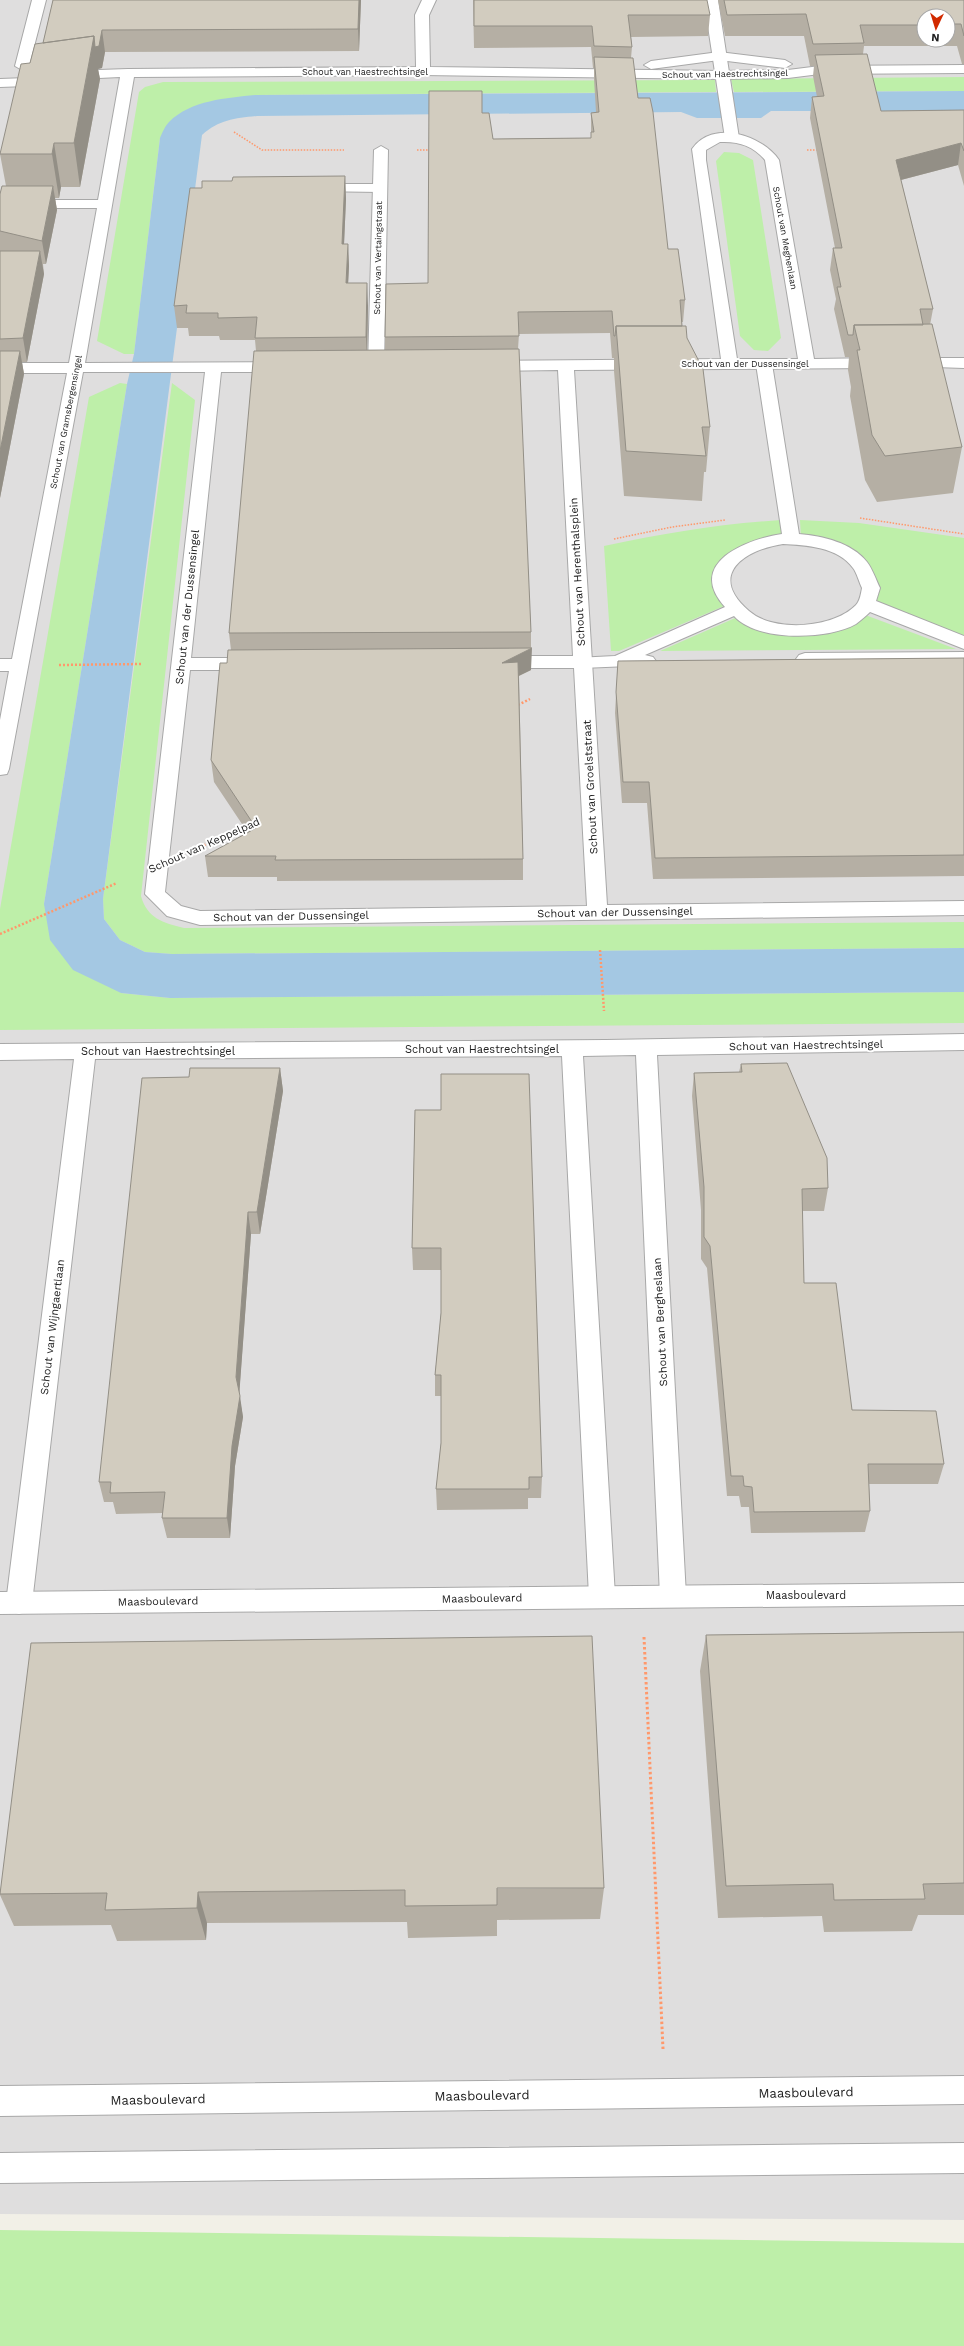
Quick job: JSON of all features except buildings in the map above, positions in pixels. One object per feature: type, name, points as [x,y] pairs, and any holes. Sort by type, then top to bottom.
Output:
[{"type":"street","points":[[22,66],[39,0]]},
{"type":"street","points":[[423,71],[422,15],[429,0]]},
{"type":"street","points":[[711,0],[732,138]]},
{"type":"street","name":"Schout van Haestrechtsingel","points":[[630,72],[658,63],[719,56],[765,60],[820,70]]},
{"type":"street","name":"Schout van Haestrechtsingel","points":[[0,70],[52,69],[99,74],[423,71],[630,72],[723,81],[820,70],[964,69]]},
{"type":"street","name":"Schout van Haestrechtsingel","points":[[0,83],[54,81],[99,74]]},
{"type":"street","name":"Schout van Gramsbergensingel","points":[[0,769],[76,368],[128,74]]},
{"type":"street","points":[[730,364],[699,160],[699,149],[711,140],[732,138],[752,141],[766,150]]},
{"type":"street","name":"Schout van Vertaingstraat","points":[[376,366],[381,150]]},
{"type":"street","name":"Schout van Meghenlaan","points":[[766,150],[772,160],[807,364]]},
{"type":"street","points":[[302,188],[380,188]]},
{"type":"street","points":[[0,204],[106,204]]},
{"type":"street","name":"Schout van der Dussensingel","points":[[478,366],[964,363]]},
{"type":"street","points":[[764,364],[791,539]]},
{"type":"street","name":"Schout van Herenthalsplein","points":[[566,365],[583,669],[614,662],[662,661]]},
{"type":"street","name":"Schout van der Dussensingel","points":[[214,367],[180,664],[160,864],[155,894],[174,910],[200,918],[964,908]]},
{"type":"street","points":[[0,368],[299,367]]},
{"type":"street","points":[[791,539],[817,542],[843,552],[860,565],[868,576],[871,590],[867,604],[860,613],[848,622],[831,629],[810,632],[786,631],[761,625],[735,609],[722,590],[723,572],[732,558],[756,544],[791,539]]},
{"type":"street","points":[[867,604],[964,643]]},
{"type":"street","points":[[614,662],[735,609]]},
{"type":"street","points":[[789,660],[964,658]]},
{"type":"street","points":[[488,662],[583,669]]},
{"type":"street","points":[[180,664],[267,664]]},
{"type":"street","points":[[0,665],[20,665]]},
{"type":"street","name":"Schout van Groelststraat","points":[[583,669],[597,912]]},
{"type":"street","name":"Schout van Haestrechtsingel","points":[[0,1052],[646,1048],[964,1042]]},
{"type":"street","points":[[572,1048],[602,1596]]},
{"type":"street","name":"Schout van Bergheslaan","points":[[646,1048],[673,1596]]},
{"type":"street","name":"Schout van Wijngaertlaan","points":[[9,1603],[85,1052]]},
{"type":"street","name":"Maasboulevard","points":[[9,1603],[602,1596],[964,1594]]},
{"type":"street","name":"Maasboulevard","points":[[0,2101],[964,2090]]},
{"type":"street","points":[[0,2168],[964,2158]]},
{"type":"path","points":[[234,132],[262,150],[437,150]]},
{"type":"path","points":[[766,150],[821,150]]},
{"type":"path","points":[[53,665],[144,664]]},
{"type":"path","points":[[517,705],[583,669]]},
{"type":"path","name":"Schout van Keppelpad","points":[[0,934],[140,874],[248,825]]},
{"type":"path","points":[[597,912],[606,1048]]},
{"type":"shaded area","points":[[0,0],[964,0],[964,2220],[0,2214]]},
{"type":"green space","points":[[964,77],[964,91],[734,92],[731,79]]},
{"type":"green space","points":[[715,80],[716,92],[255,95],[160,138],[134,354],[124,354],[97,341],[139,92],[145,87],[163,82]]},
{"type":"green space","points":[[724,152],[739,153],[753,160],[781,338],[768,351],[754,350],[740,336],[716,161]]},
{"type":"green space","points":[[120,383],[127,384],[44,904],[121,993],[170,998],[964,992],[964,1023],[0,1030],[0,909],[89,397]]},
{"type":"green space","points":[[172,383],[195,400],[141,896],[147,910],[157,918],[169,924],[184,928],[964,922],[964,948],[172,954],[145,952],[120,940],[104,919],[103,899]]},
{"type":"green space","points":[[781,520],[783,539],[732,558],[729,604],[619,651],[611,651],[604,546],[692,530]]},
{"type":"green space","points":[[800,520],[859,523],[964,538],[964,636],[869,600],[871,590],[843,552],[801,539]]},
{"type":"green space","points":[[860,613],[956,649],[660,651],[742,615],[786,631]]},
{"type":"green space","points":[[0,2230],[964,2243],[964,2346],[0,2346]]},
{"type":"water","points":[[964,91],[964,111],[771,111],[761,118],[697,118],[681,112],[257,116],[221,123],[202,135],[103,899],[104,919],[120,940],[145,952],[172,954],[964,948],[964,992],[170,998],[121,993],[73,970],[50,940],[44,904],[127,384],[134,354],[160,138],[169,122],[188,109],[210,101],[255,95]]}]
